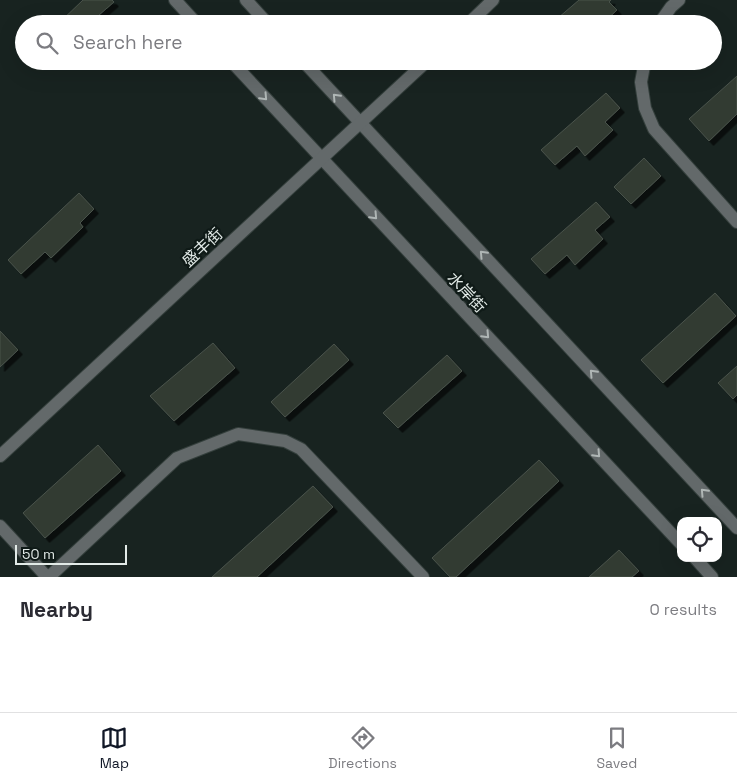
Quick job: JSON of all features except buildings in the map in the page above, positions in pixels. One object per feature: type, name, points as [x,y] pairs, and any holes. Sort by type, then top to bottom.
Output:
[{"type":"street","points":[[175,0],[189,15]]},
{"type":"street","points":[[246,0],[260,15]]},
{"type":"street","points":[[477,15],[493,0]]},
{"type":"street","points":[[665,15],[679,0]]},
{"type":"street","name":"水岸街","points":[[239,70],[677,540]]},
{"type":"street","points":[[311,70],[737,528]]},
{"type":"street","name":"盛丰街","points":[[0,456],[417,70]]},
{"type":"street","points":[[643,70],[641,82],[645,108],[654,129],[737,222]]},
{"type":"street","points":[[0,526],[48,577],[177,458],[238,434],[285,441],[301,449],[423,577]]},
{"type":"street","points":[[698,562],[712,577]]}]
